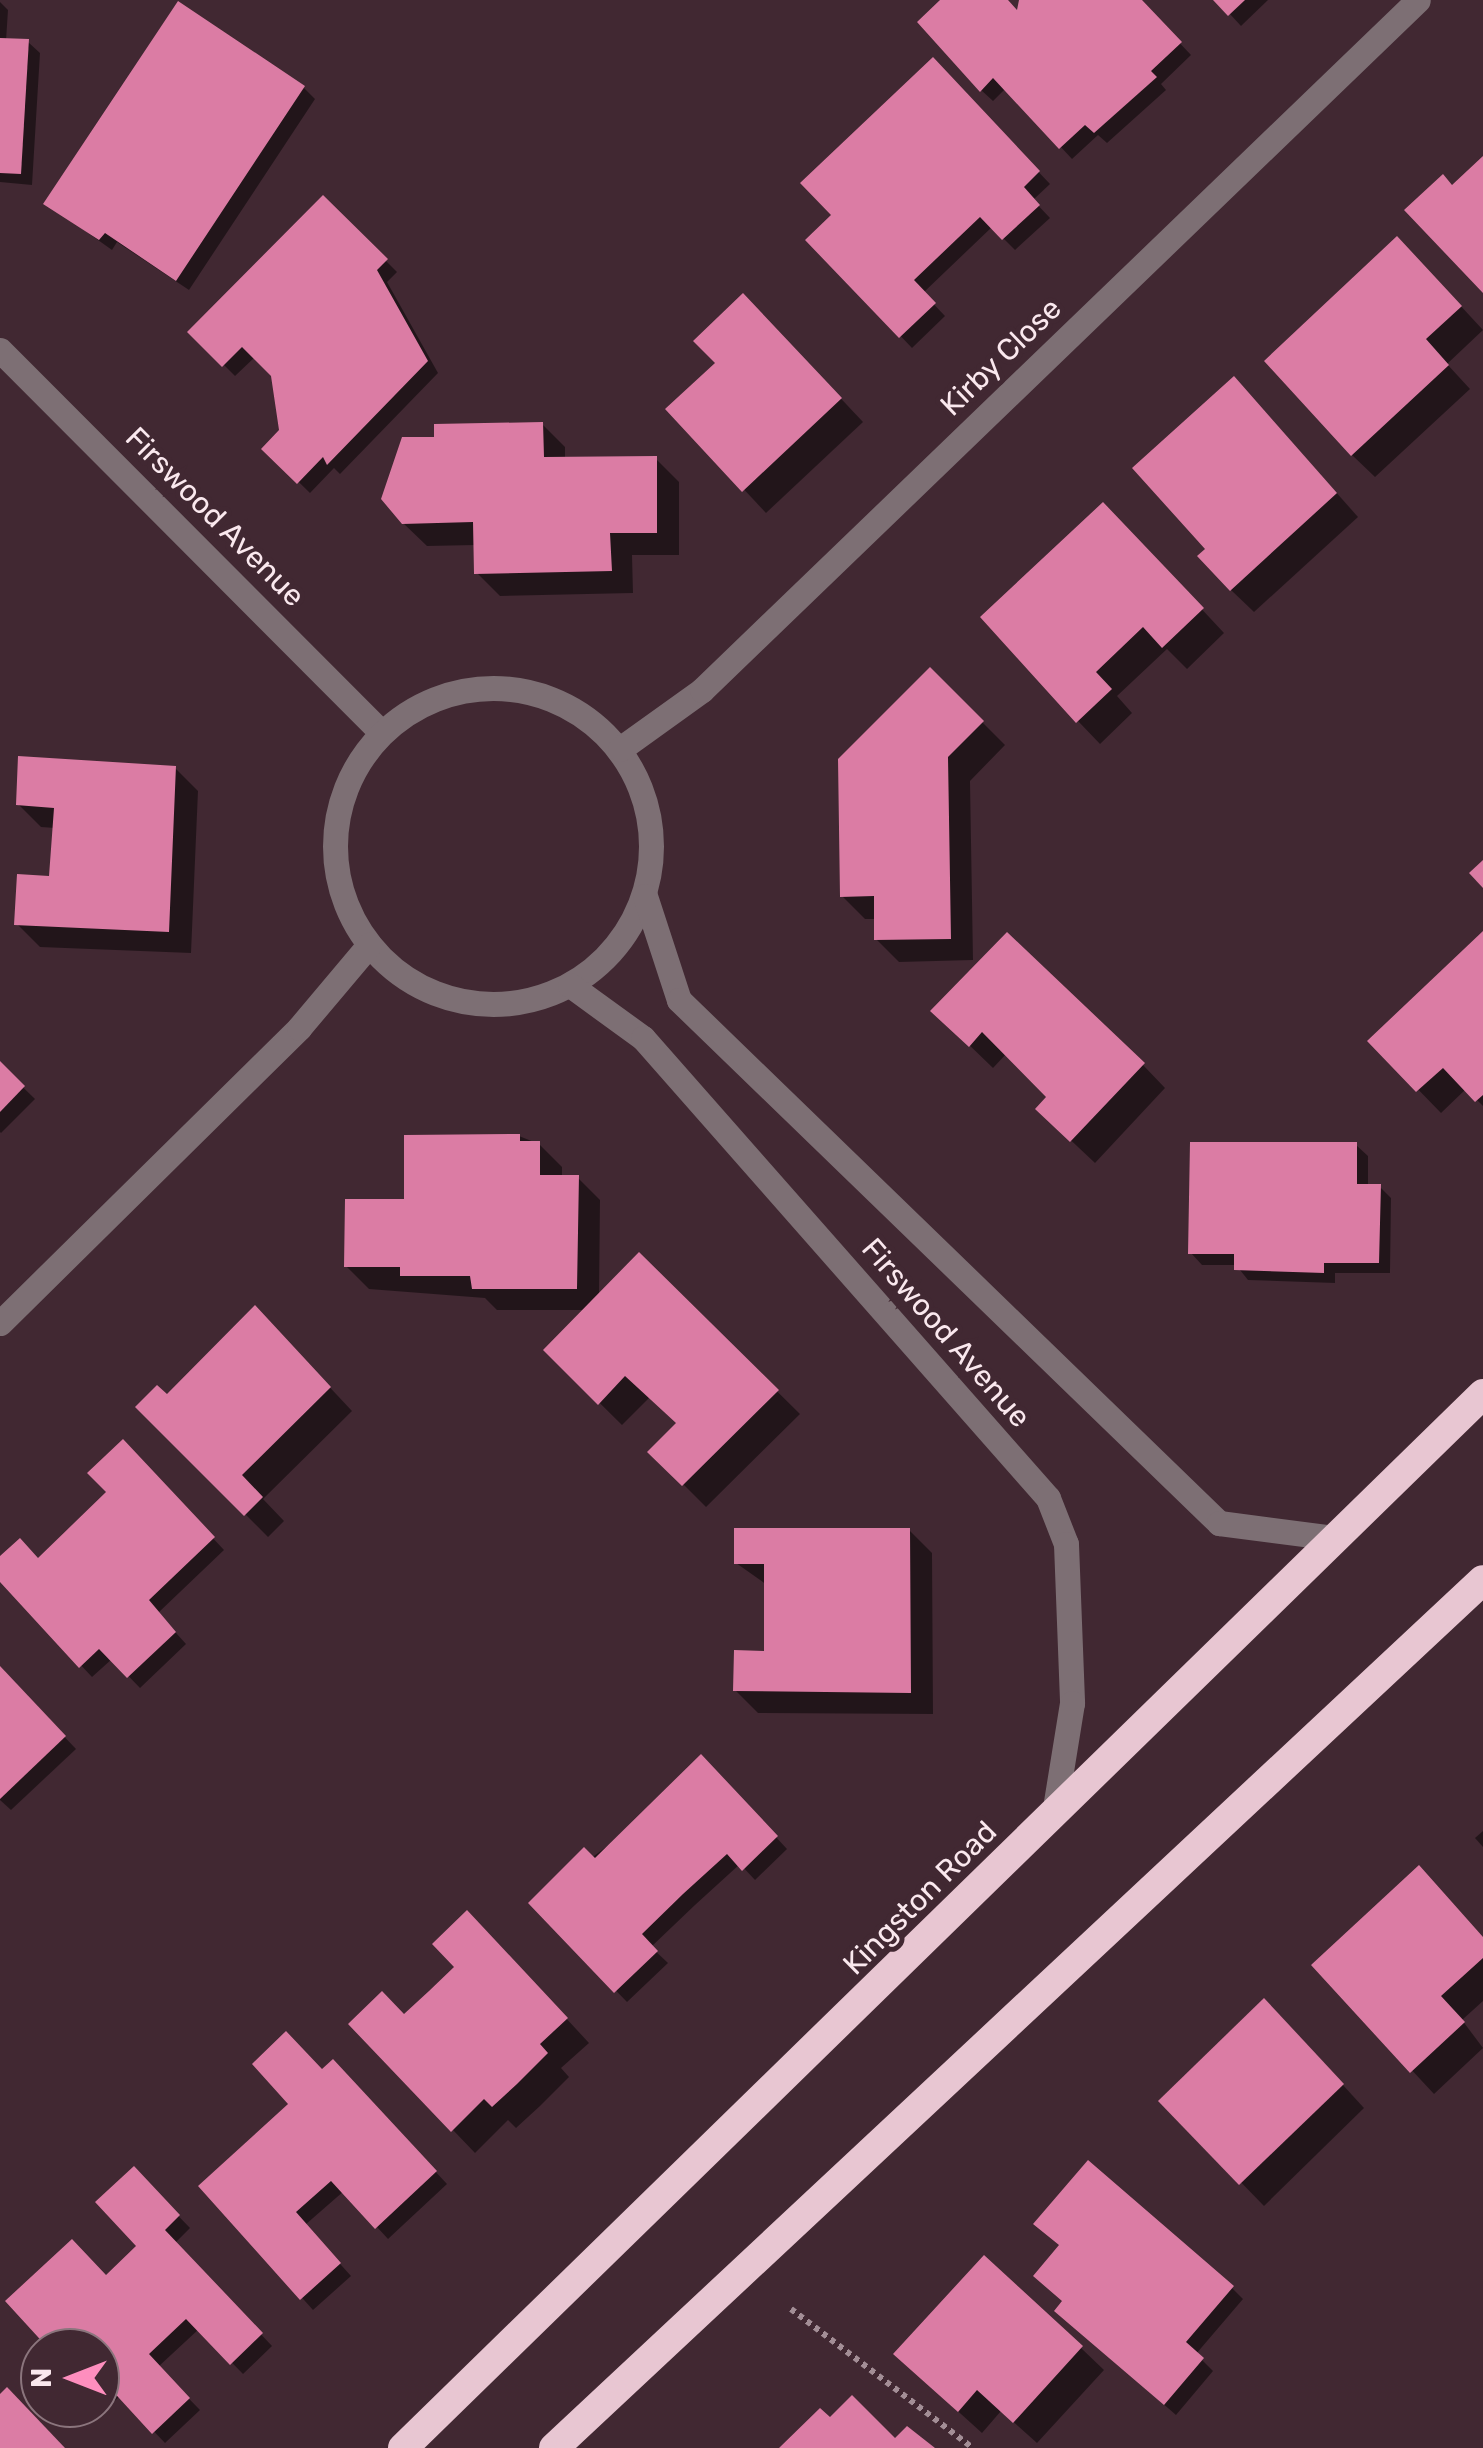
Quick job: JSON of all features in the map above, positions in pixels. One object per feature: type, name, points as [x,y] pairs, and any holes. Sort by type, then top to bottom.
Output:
[{"type":"highway","name":"Kingston Road","points":[[403,2448],[1483,1394]]},
{"type":"highway","points":[[554,2448],[739,2270],[1483,1580]]},
{"type":"street","name":"Kirby Close","points":[[620,748],[702,690],[1418,0]]},
{"type":"street","name":"Firswood Avenue","points":[[0,350],[381,732]]},
{"type":"street","name":"Firswood Avenue","points":[[477,686],[531,690],[580,712],[620,748],[644,794],[653,845],[644,896],[628,932],[570,985],[529,1001],[469,1002],[440,996],[400,976],[368,946],[345,905],[334,860],[336,828],[354,769],[381,732],[425,700],[477,686]]},
{"type":"street","name":"Firswood Avenue","points":[[644,896],[679,1000],[1219,1523],[1336,1538]]},
{"type":"street","points":[[0,1323],[298,1028],[368,946]]},
{"type":"street","name":"Firswood Avenue","points":[[570,985],[643,1038],[1048,1498],[1066,1544],[1072,1703],[1054,1814]]},
{"type":"path","points":[[739,2270],[973,2448]]},
{"type":"building","points":[[940,0],[1008,0],[1017,10],[1019,0],[1142,0],[1182,42],[1151,71],[1157,77],[1094,133],[1085,125],[1059,149],[993,78],[980,92],[917,22]]},
{"type":"building","points":[[1213,0],[1245,0],[1228,16]]},
{"type":"building","points":[[178,1],[305,86],[176,281],[105,233],[99,240],[43,204]]},
{"type":"building","points":[[0,38],[29,39],[21,174],[0,173]]},
{"type":"building","points":[[933,57],[1040,171],[1024,187],[1040,205],[1002,240],[980,217],[914,280],[936,303],[899,338],[805,240],[831,215],[800,183]]},
{"type":"building","points":[[1483,156],[1483,293],[1404,210],[1443,174],[1452,185]]},
{"type":"building","points":[[323,195],[388,259],[377,270],[428,361],[327,465],[323,457],[297,484],[261,449],[279,430],[271,376],[242,347],[222,367],[187,332]]},
{"type":"building","points":[[1397,236],[1462,306],[1426,339],[1449,365],[1351,456],[1264,361]]},
{"type":"building","points":[[743,293],[842,398],[742,492],[665,409],[715,363],[693,341]]},
{"type":"building","points":[[1234,376],[1337,493],[1230,591],[1197,556],[1205,549],[1132,468]]},
{"type":"building","points":[[543,422],[544,457],[657,456],[657,533],[610,533],[612,571],[474,574],[473,522],[402,524],[381,499],[402,437],[434,437],[434,424]]},
{"type":"building","points":[[1103,502],[1204,608],[1162,648],[1143,627],[1096,672],[1112,689],[1076,723],[980,617]]},
{"type":"building","points":[[930,667],[984,721],[948,757],[951,939],[874,940],[874,896],[840,897],[838,759]]},
{"type":"building","points":[[18,756],[176,766],[169,932],[14,925],[17,874],[49,876],[54,808],[16,805]]},
{"type":"building","points":[[1483,860],[1483,888],[1469,873]]},
{"type":"building","points":[[1483,931],[1483,1095],[1475,1102],[1443,1068],[1416,1092],[1367,1041]]},
{"type":"building","points":[[1007,932],[1145,1063],[1070,1142],[1035,1109],[1046,1097],[982,1032],[969,1047],[930,1011]]},
{"type":"building","points":[[0,1061],[25,1086],[0,1112]]},
{"type":"building","points":[[520,1134],[520,1141],[540,1141],[540,1175],[579,1175],[577,1289],[472,1289],[470,1276],[400,1276],[400,1267],[344,1267],[345,1199],[404,1199],[404,1135]]},
{"type":"building","points":[[1190,1142],[1357,1142],[1357,1184],[1381,1184],[1379,1263],[1324,1263],[1324,1273],[1234,1270],[1234,1254],[1188,1254]]},
{"type":"building","points":[[639,1252],[779,1390],[682,1486],[647,1452],[676,1423],[625,1376],[598,1405],[543,1350]]},
{"type":"building","points":[[255,1305],[331,1387],[242,1475],[263,1497],[244,1516],[135,1407],[157,1385],[167,1394]]},
{"type":"building","points":[[123,1439],[215,1537],[149,1600],[176,1632],[127,1678],[99,1649],[79,1668],[0,1582],[0,1556],[20,1538],[38,1558],[106,1492],[87,1473]]},
{"type":"building","points":[[734,1528],[910,1528],[911,1693],[733,1691],[734,1650],[764,1651],[764,1564],[734,1564]]},
{"type":"building","points":[[0,1666],[66,1736],[0,1799]]},
{"type":"building","points":[[701,1754],[778,1836],[742,1871],[727,1854],[683,1894],[642,1934],[658,1951],[614,1993],[528,1903],[584,1847],[595,1858]]},
{"type":"building","points":[[1419,1865],[1483,1937],[1483,1958],[1441,1996],[1465,2022],[1410,2073],[1311,1965]]},
{"type":"building","points":[[467,1910],[568,2018],[540,2044],[548,2053],[517,2084],[492,2107],[484,2099],[451,2132],[348,2024],[382,1991],[404,2014],[429,1991],[454,1967],[432,1944]]},
{"type":"building","points":[[1264,1998],[1344,2084],[1239,2185],[1158,2101]]},
{"type":"building","points":[[286,2031],[322,2069],[333,2059],[437,2171],[375,2229],[331,2181],[296,2212],[341,2263],[300,2300],[198,2186],[288,2104],[252,2064]]},
{"type":"building","points":[[1088,2160],[1234,2286],[1186,2342],[1204,2358],[1164,2405],[1054,2311],[1062,2301],[1033,2276],[1059,2245],[1033,2224]]},
{"type":"building","points":[[134,2166],[180,2215],[165,2230],[263,2333],[230,2365],[186,2319],[149,2354],[190,2398],[152,2434],[120,2399],[120,2328],[30,2328],[5,2301],[72,2239],[106,2275],[136,2246],[95,2202]]},
{"type":"building","points":[[984,2255],[1083,2346],[1013,2423],[977,2390],[958,2412],[893,2354]]},
{"type":"building","points":[[7,2387],[20,2401],[20,2428],[46,2428],[65,2448],[0,2448],[0,2394]]},
{"type":"building","points":[[852,2395],[895,2438],[907,2426],[935,2448],[779,2448],[820,2408],[830,2417]]}]
